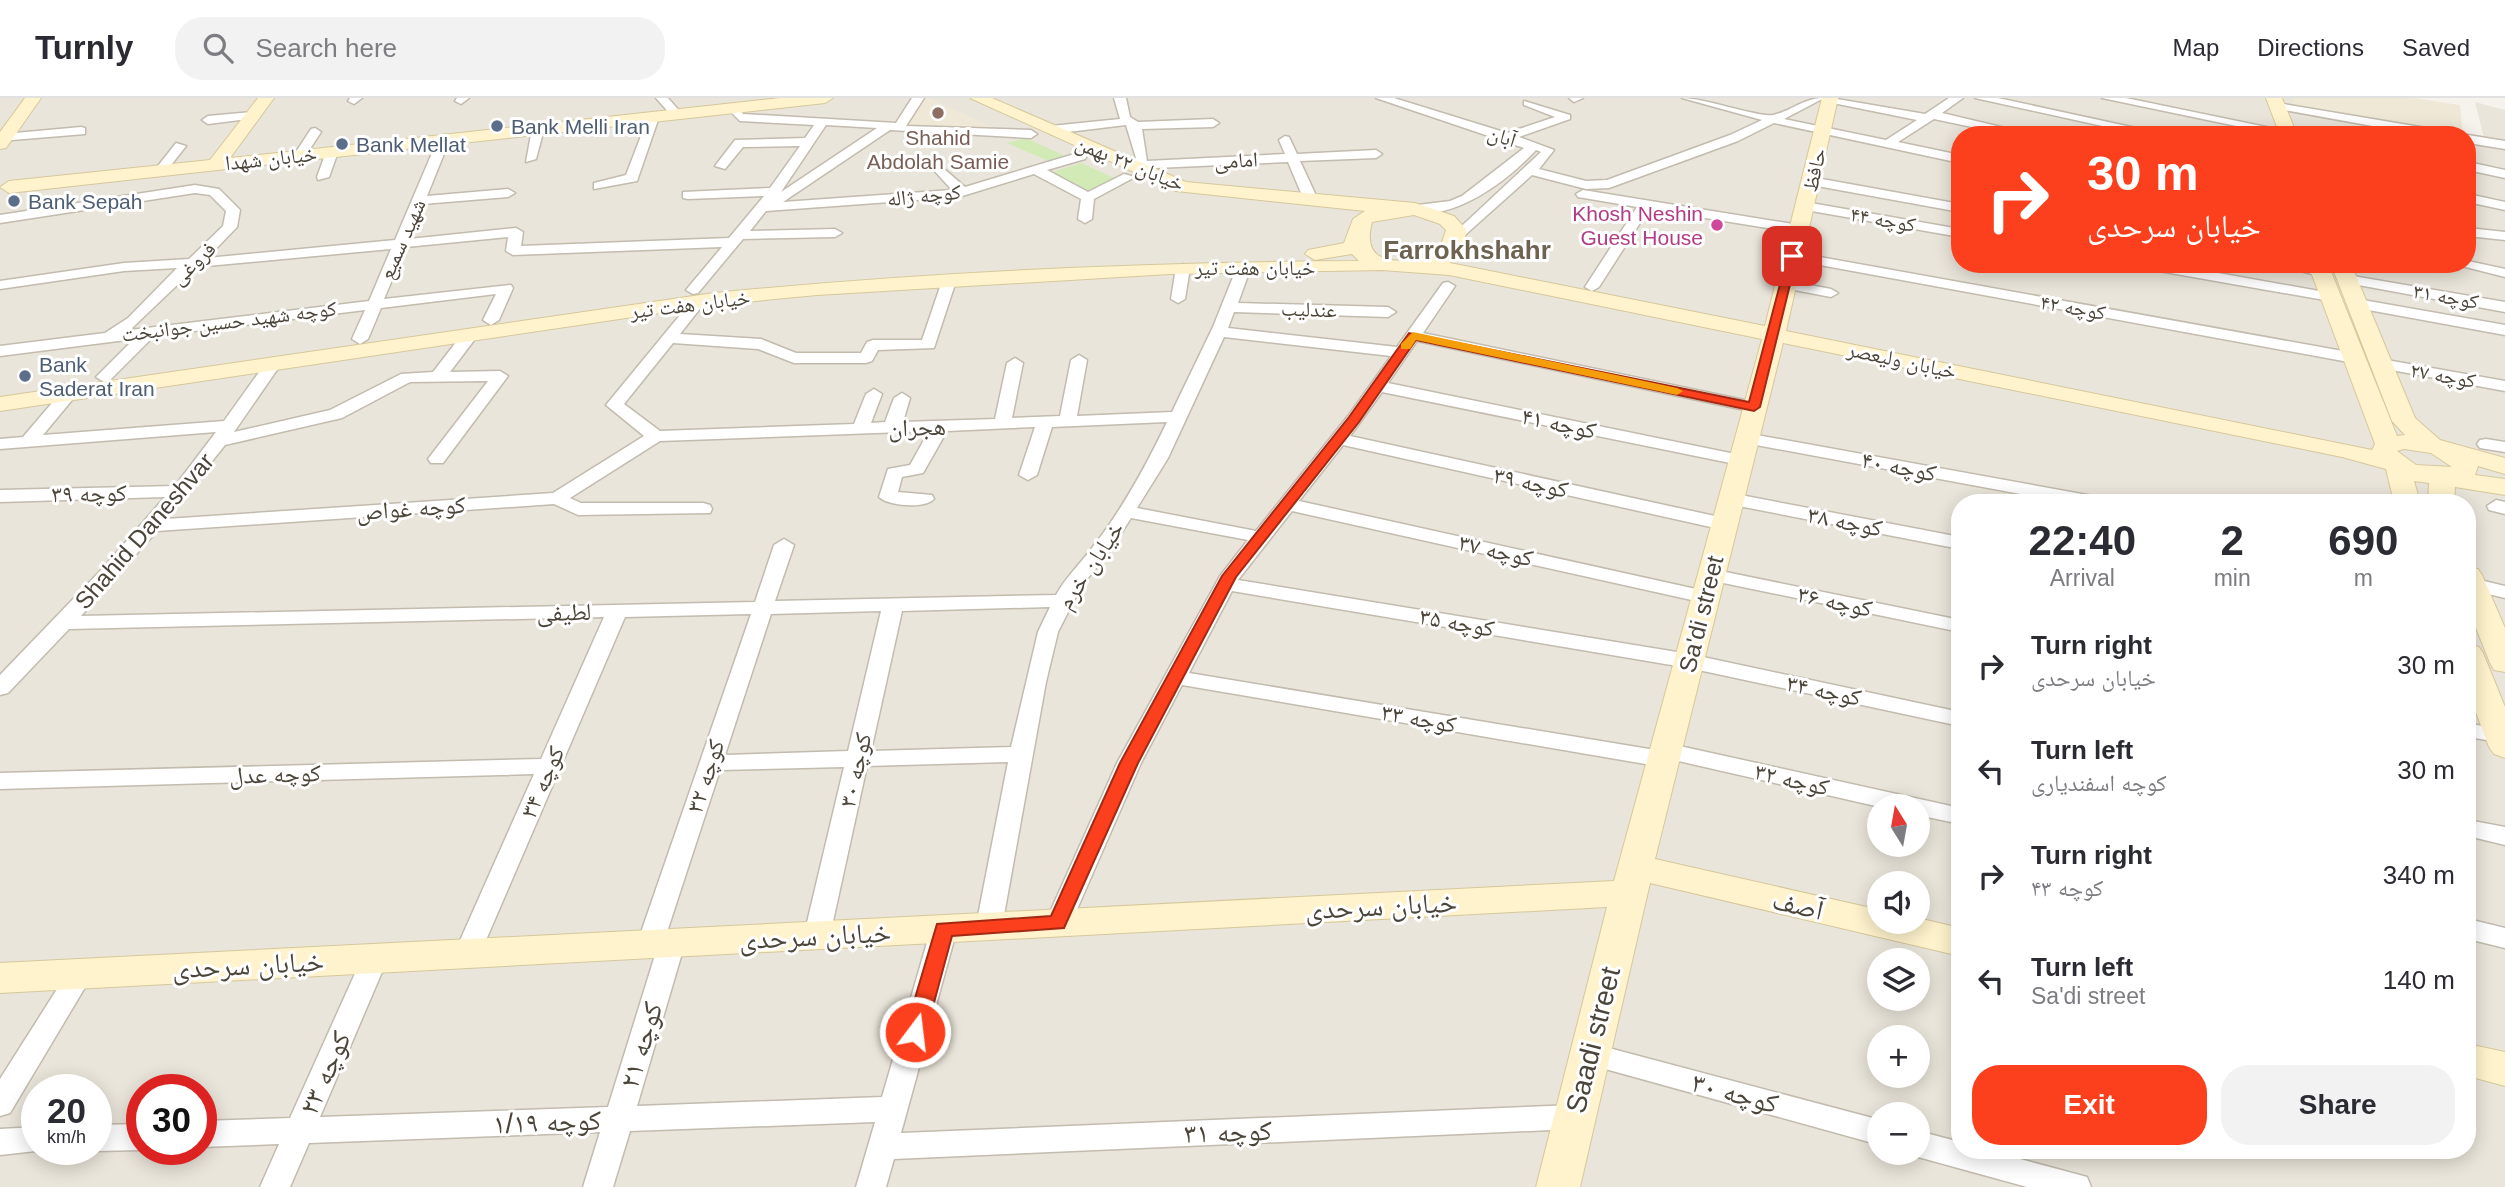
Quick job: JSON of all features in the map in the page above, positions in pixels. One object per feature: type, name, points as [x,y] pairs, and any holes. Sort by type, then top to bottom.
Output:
[{"type":"street","points":[[2,141],[33,98]]},
{"type":"street","points":[[0,219],[195,189],[209,165],[266,98]]},
{"type":"street","name":"خیابان شهدا","points":[[3,187],[653,117],[678,106],[733,108],[825,98]]},
{"type":"street","points":[[762,207],[808,183],[838,153],[894,127],[918,98]]},
{"type":"street","name":"خیابان ۲۲ بهمن","points":[[958,98],[1081,156],[1198,190],[1415,209]]},
{"type":"street","name":"خیابان ۲۲ بهمن","points":[[978,98],[1051,130],[1173,194],[1207,201],[1325,210],[1346,215],[1357,235],[1358,251],[1367,259],[1395,265]]},
{"type":"street","points":[[1088,197],[1131,171],[1142,159],[1132,124],[1125,118],[1120,98]]},
{"type":"street","name":"آبان","points":[[1382,98],[1531,146],[1530,150],[1467,199],[1453,205],[1415,209]]},
{"type":"street","points":[[1402,104],[1421,98]]},
{"type":"street","points":[[1688,98],[1774,120],[1951,157]]},
{"type":"street","points":[[1888,144],[1957,98]]},
{"type":"street","points":[[1981,98],[2118,126]]},
{"type":"street","points":[[2108,98],[2238,126]]},
{"type":"street","points":[[663,99],[678,106]]},
{"type":"street","points":[[1570,192],[1609,184],[1734,138],[1825,99],[1982,126]]},
{"type":"street","name":"حافظ","points":[[1775,328],[1823,131],[1825,99]]},
{"type":"street","points":[[2276,102],[2288,126]]},
{"type":"street","points":[[2276,102],[2398,126]]},
{"type":"street","points":[[1507,137],[1566,117],[1528,103]]},
{"type":"street","points":[[733,108],[740,117],[1031,134]]},
{"type":"street","points":[[2257,108],[2264,126]]},
{"type":"street","points":[[599,186],[632,178],[653,117]]},
{"type":"street","points":[[761,142],[778,119]]},
{"type":"street","points":[[212,124],[248,121]]},
{"type":"street","points":[[656,436],[614,405],[669,338],[736,238],[810,147],[822,122]]},
{"type":"street","points":[[1051,130],[1132,124],[1213,123]]},
{"type":"street","points":[[530,159],[538,129]]},
{"type":"street","points":[[2,141],[80,131]]},
{"type":"street","points":[[300,155],[315,132]]},
{"type":"street","name":"شهید سمیع","points":[[360,339],[444,139]]},
{"type":"street","points":[[1285,140],[1311,200]]},
{"type":"street","points":[[2476,140],[2505,145]]},
{"type":"street","points":[[721,166],[738,143],[761,142],[810,147]]},
{"type":"street","points":[[1395,265],[1451,249],[1545,157],[1548,150],[1525,143]]},
{"type":"street","points":[[160,171],[180,146]]},
{"type":"street","points":[[323,177],[332,152]]},
{"type":"street","name":"امامی","points":[[1131,171],[1376,154]]},
{"type":"street","name":"کوچه ژاله","points":[[762,207],[962,192],[1081,156]]},
{"type":"street","points":[[936,166],[962,192]]},
{"type":"street","points":[[2476,168],[2505,174]]},
{"type":"street","points":[[1036,170],[1088,197]]},
{"type":"street","points":[[1530,171],[1586,185],[1609,184]]},
{"type":"street","points":[[77,227],[92,205],[120,175]]},
{"type":"street","points":[[1811,181],[1951,206]]},
{"type":"street","points":[[1517,183],[1799,229]]},
{"type":"street","name":"فروغی","points":[[109,337],[134,321],[229,227],[233,210],[214,192],[195,189]]},
{"type":"street","points":[[688,195],[775,192]]},
{"type":"street","points":[[420,200],[508,193]]},
{"type":"street","points":[[1085,219],[1088,197]]},
{"type":"street","points":[[870,200],[870,215]]},
{"type":"street","points":[[2476,200],[2505,206]]},
{"type":"street","points":[[1592,286],[1645,204]]},
{"type":"street","name":"کوچه ۴۴","points":[[1805,206],[1951,231]]},
{"type":"street","points":[[1357,235],[1363,219],[1373,214],[1415,209],[1447,220],[1456,229],[1451,249]]},
{"type":"street","points":[[0,285],[124,267],[191,264],[516,232],[513,251],[835,233]]},
{"type":"street","points":[[2476,233],[2505,236]]},
{"type":"street","name":"خیابان هفت تیر","points":[[0,404],[277,357],[360,339],[491,320],[853,275],[1142,257],[1330,253],[1352,248],[1357,235]]},
{"type":"street","name":"خیابان ولیعصر","points":[[1451,249],[1592,286],[1775,328],[2344,450],[2392,454]]},
{"type":"street","name":"کوچه ۴۲","points":[[1792,256],[2354,358]]},
{"type":"street","name":"خیابان هفت تیر","points":[[0,392],[104,377],[470,335],[696,296],[1183,268],[1395,265]]},
{"type":"street","name":"خیابان ولیعصر","points":[[1395,265],[1449,269],[1775,328]]},
{"type":"street","name":"خیابان خرم","points":[[989,926],[1021,754],[1048,632],[1064,600],[1159,458],[1219,332],[1244,267]]},
{"type":"street","points":[[2476,267],[2505,273]]},
{"type":"street","points":[[1178,299],[1183,268]]},
{"type":"street","points":[[2193,273],[2330,297]]},
{"type":"street","points":[[2331,273],[2330,297],[2392,454],[2404,494]]},
{"type":"street","points":[[2333,273],[2357,304],[2404,421],[2432,446],[2453,455],[2465,466],[2464,472],[2442,490]]},
{"type":"street","name":"کوچه ۳۱","points":[[2345,273],[2505,307]]},
{"type":"street","points":[[669,338],[761,344],[794,358],[866,358],[873,345],[928,345],[949,281]]},
{"type":"street","points":[[1784,284],[1831,293]]},
{"type":"street","points":[[1058,923],[1129,763],[1226,584],[1338,439],[1448,286]]},
{"type":"street","name":"کوچه شهید حسین جوانبخت","points":[[0,351],[375,302],[506,288],[491,320]]},
{"type":"street","points":[[2357,304],[2505,330]]},
{"type":"street","name":"عندلیب","points":[[1229,307],[1388,312]]},
{"type":"street","name":"Sa'di street","points":[[1633,880],[1775,328]]},
{"type":"street","points":[[1219,332],[1407,344],[1754,407]]},
{"type":"street","points":[[104,377],[149,333]]},
{"type":"street","points":[[439,375],[470,335]]},
{"type":"street","name":"Shahid Daneshvar","points":[[0,687],[65,623],[178,492],[227,433],[277,357]]},
{"type":"street","points":[[1068,421],[1079,360]]},
{"type":"street","points":[[1002,424],[1015,363]]},
{"type":"street","name":"کوچه ۲۷","points":[[2381,364],[2505,386]]},
{"type":"street","points":[[0,444],[227,433],[336,414],[407,377],[500,376],[437,459]]},
{"type":"street","name":"کوچه ۴۱","points":[[1377,386],[1743,449]]},
{"type":"street","points":[[29,441],[69,394]]},
{"type":"street","points":[[860,429],[874,394]]},
{"type":"street","points":[[892,428],[902,398]]},
{"type":"street","name":"هجران","points":[[656,436],[1178,417]]},
{"type":"street","points":[[1028,475],[1045,422]]},
{"type":"street","points":[[925,499],[888,497],[894,473],[917,469],[941,426]]},
{"type":"street","name":"کوچه غواص","points":[[149,526],[557,498],[656,436]]},
{"type":"street","name":"کوچه ۳۹","points":[[1338,439],[1727,512]]},
{"type":"street","points":[[2392,454],[2404,442],[2432,446],[2505,466]]},
{"type":"street","points":[[2486,444],[2505,447]]},
{"type":"street","name":"کوچه ۴۰","points":[[1743,449],[2040,494]]},
{"type":"street","points":[[2392,454],[2442,490],[2466,494]]},
{"type":"street","name":"کوچه ۳۹","points":[[0,496],[178,492]]},
{"type":"street","points":[[2476,496],[2502,500]]},
{"type":"street","points":[[557,498],[578,509],[703,509]]},
{"type":"street","name":"کوچه ۳۷","points":[[1286,503],[1708,586]]},
{"type":"street","points":[[1125,512],[1260,537]]},
{"type":"street","name":"کوچه ۳۸","points":[[1727,512],[1951,542]]},
{"type":"street","name":"کوچه ۳۲","points":[[661,944],[709,763],[784,545]]},
{"type":"street","points":[[2476,582],[2505,592]]},
{"type":"street","name":"کوچه ۳۵","points":[[1226,584],[1689,661]]},
{"type":"street","name":"کوچه ۳۶","points":[[1708,586],[1951,625]]},
{"type":"street","points":[[2476,596],[2505,663]]},
{"type":"street","name":"لطیفی","points":[[65,623],[1064,600]]},
{"type":"street","name":"کوچه ۳۰","points":[[817,935],[893,604]]},
{"type":"street","name":"کوچه ۳۴","points":[[467,954],[617,611]]},
{"type":"street","name":"کوچه ۳۴","points":[[1689,661],[1951,717]]},
{"type":"street","points":[[2476,673],[2503,742]]},
{"type":"street","name":"کوچه ۳۳","points":[[1175,677],[1665,755]]},
{"type":"street","points":[[2476,733],[2503,742]]},
{"type":"street","points":[[709,763],[1021,754]]},
{"type":"street","name":"کوچه ۳۲","points":[[1665,755],[1867,797]]},
{"type":"street","name":"کوچه عدل","points":[[0,781],[549,766]]},
{"type":"street","name":"کوچه ۳۲","points":[[1930,810],[1951,814]]},
{"type":"street","points":[[2476,830],[2505,836]]},
{"type":"street","name":"خیابان سرحدی","points":[[0,978],[1058,923],[1633,880]]},
{"type":"street","name":"آصف","points":[[1633,880],[1951,940]]},
{"type":"street","name":"Saadi street","points":[[1558,1187],[1633,880]]},
{"type":"street","points":[[871,1187],[944,929]]},
{"type":"street","points":[[2476,931],[2505,937]]},
{"type":"street","name":"کوچه ۲۱","points":[[598,1187],[618,1119],[661,944]]},
{"type":"street","name":"کوچه ۲۳","points":[[275,1187],[375,958]]},
{"type":"street","points":[[0,1104],[80,974]]},
{"type":"street","name":"کوچه ۳۰","points":[[1590,1054],[1867,1129]]},
{"type":"street","points":[[2476,1062],[2505,1069]]},
{"type":"street","name":"کوچه ۱/۱۹","points":[[217,1134],[894,1109]]},
{"type":"street","name":"کوچه ۳۱","points":[[883,1147],[1574,1117]]},
{"type":"street","points":[[0,1142],[21,1141]]},
{"type":"street","points":[[1930,1147],[1951,1153]]},
{"type":"street","points":[[1973,1159],[2076,1187]]},
{"type":"shaded area","points":[[0,98],[2301,98],[2392,126],[1951,126],[1951,273],[2476,273],[2476,145],[2486,146],[2475,102],[2505,110],[2505,1187],[0,1187]]},
{"type":"shaded area","name":"Shahid Abdolah Samie","points":[[922,98],[928,98],[1002,131],[904,128]]},
{"type":"shaded area","points":[[2292,98],[2413,98],[2460,105],[2462,126],[2409,126],[2295,107]]},
{"type":"green space","points":[[1026,138],[1067,157],[1051,162],[1007,143]]},
{"type":"green space","points":[[1082,163],[1118,180],[1088,192],[1052,172]]},
{"type":"slow traffic","points":[[1405,346],[1413,336],[1677,391]]},
{"type":"place","name":"Shahid Abdolah Samie","points":[[938,113]]},
{"type":"place","name":"Bank Melli Iran","points":[[497,126]]},
{"type":"place","name":"Bank Mellat","points":[[342,144]]},
{"type":"place","name":"Bank Sepah","points":[[14,201]]},
{"type":"place","name":"Khosh Neshin Guest House","points":[[1717,225]]},
{"type":"place","name":"Bank Saderat Iran","points":[[25,376]]},
{"type":"district","name":"Farrokhshahr","points":[[1467,250]]},
{"type":"route","points":[[915,1032],[944,929],[1058,923],[1129,763],[1230,576],[1354,420],[1413,336],[1754,407],[1792,256]]}]
